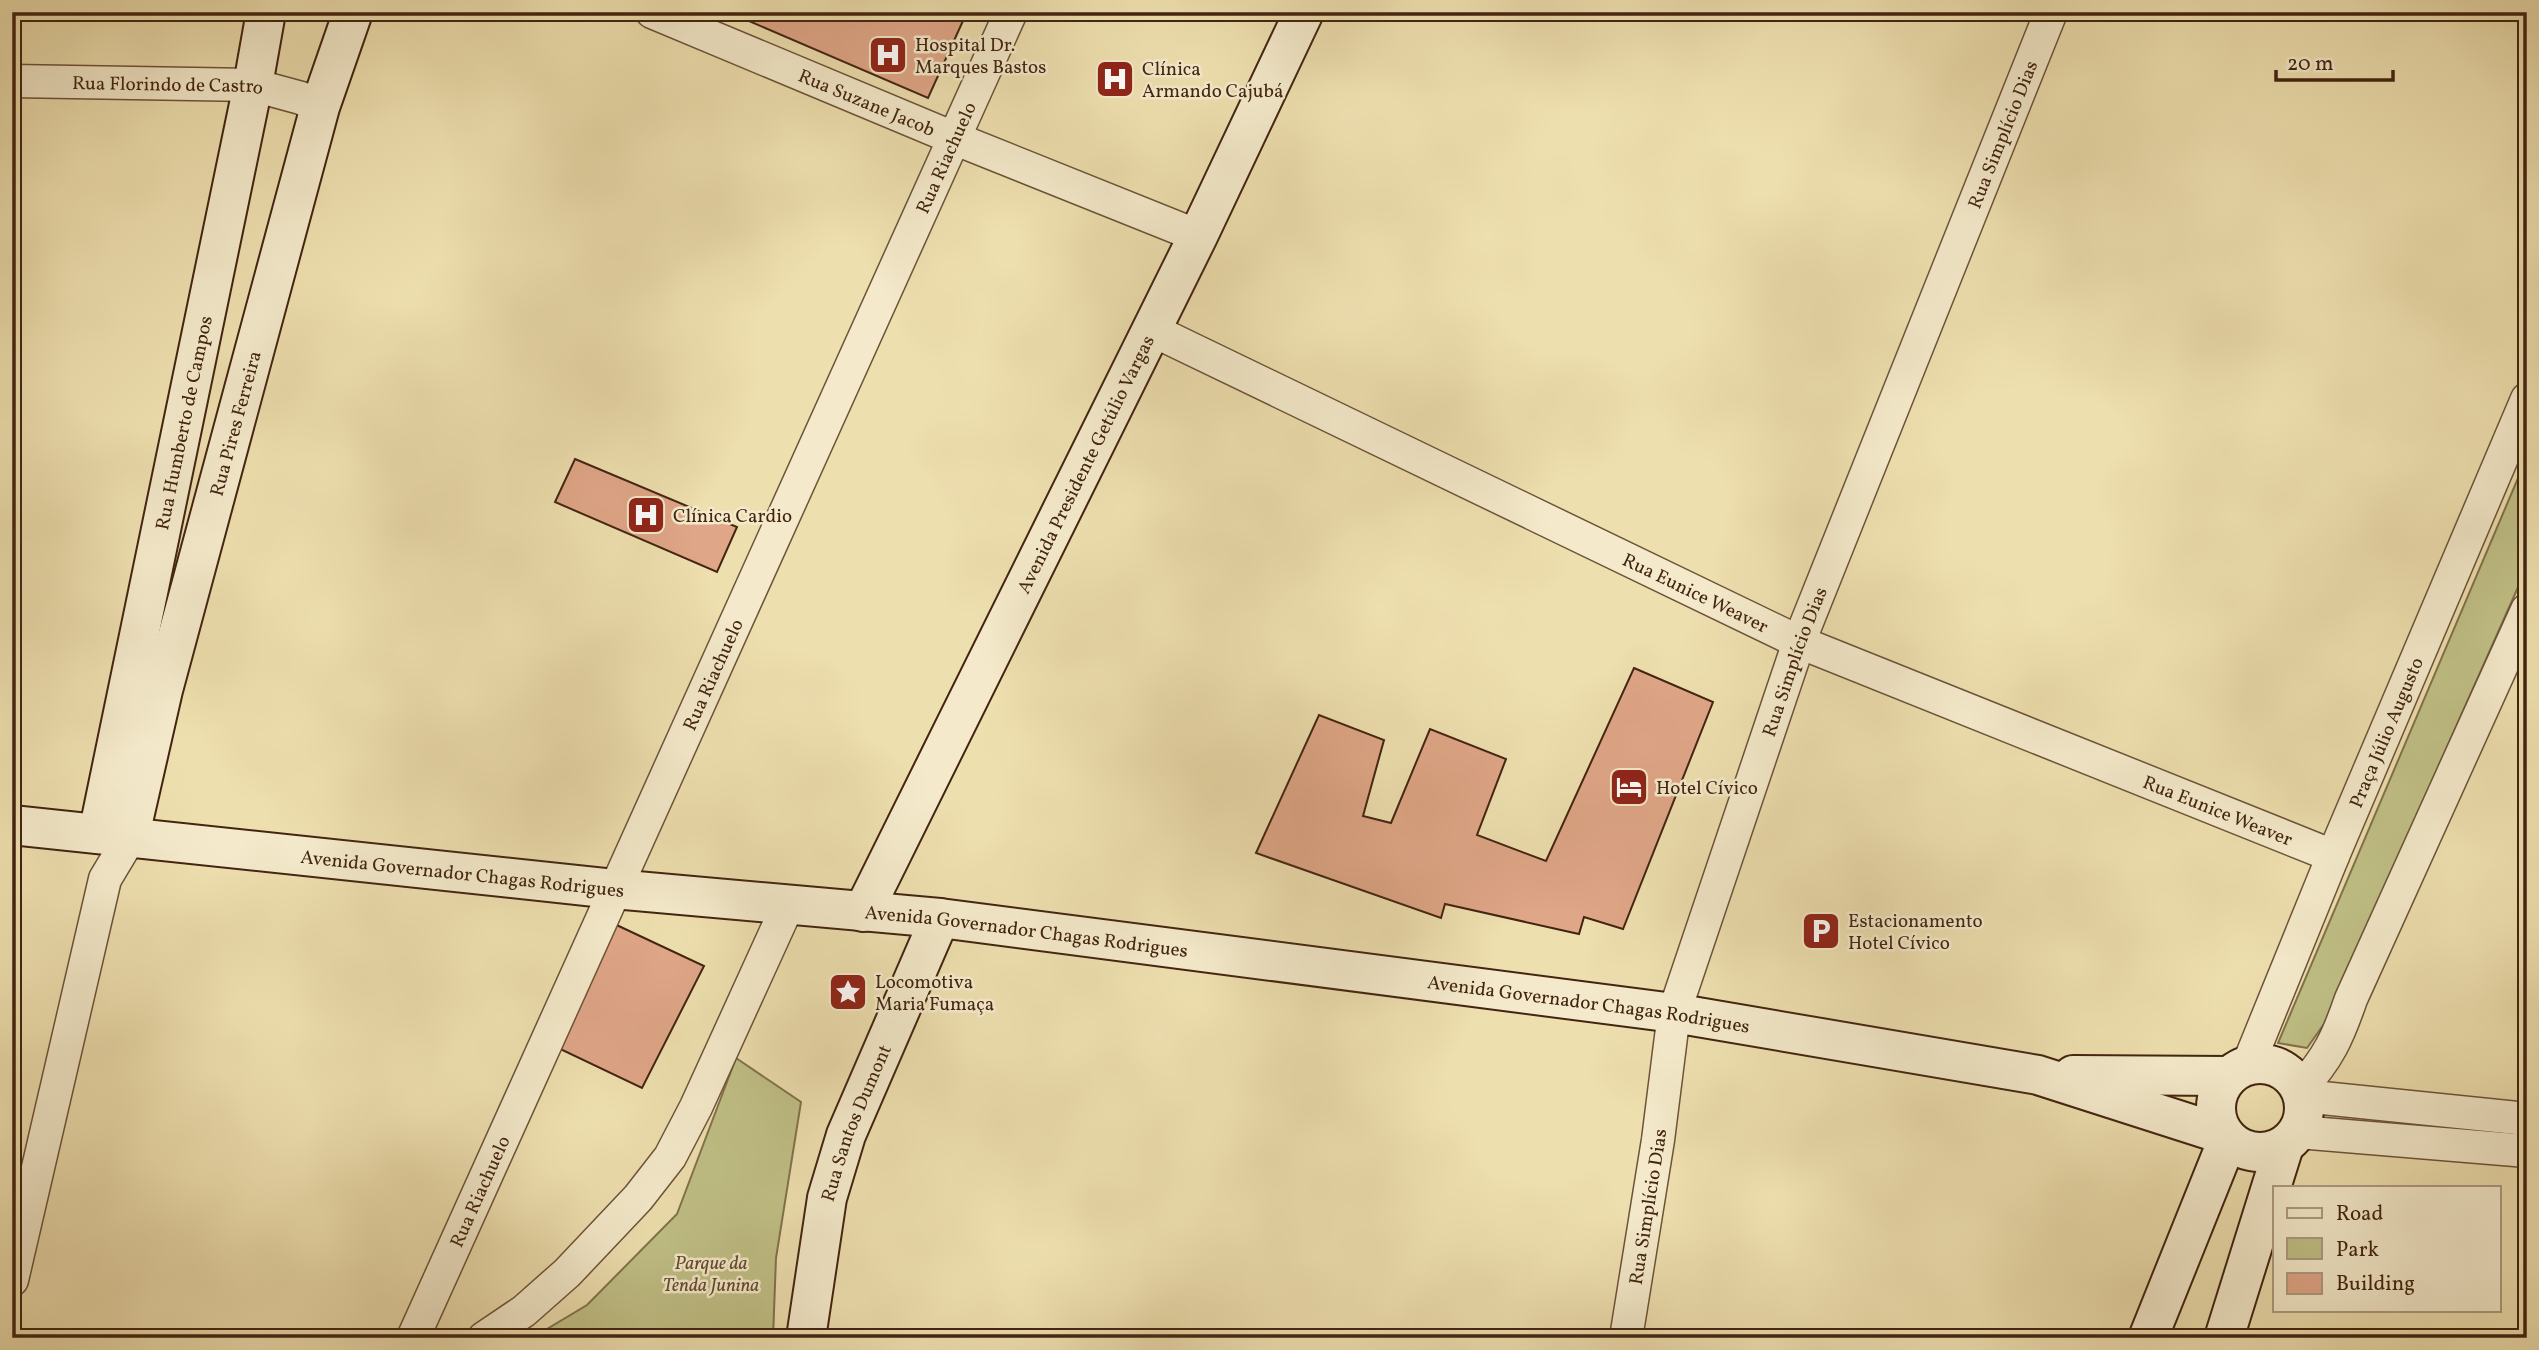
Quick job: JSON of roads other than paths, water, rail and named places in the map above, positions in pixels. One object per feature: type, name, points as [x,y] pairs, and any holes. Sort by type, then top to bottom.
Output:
[{"type":"street","name":"Rua Humberto de Campos","points":[[114,836],[266,12]]},
{"type":"street","name":"Rua Pires Ferreira","points":[[114,836],[163,690],[320,107],[353,12]]},
{"type":"street","name":"Rua Suzane Jacob","points":[[652,12],[956,139],[1198,236]]},
{"type":"street","name":"Rua Riachuelo","points":[[413,1338],[1011,12]]},
{"type":"street","name":"Avenida Presidente Getúlio Vargas","points":[[863,912],[1198,236],[1304,12]]},
{"type":"street","name":"Rua Simplício Dias","points":[[1626,1338],[1658,1140],[1674,1013],[1800,642],[2051,12]]},
{"type":"street","name":"Rua Florindo de Castro","points":[[12,81],[254,85],[301,98],[320,107]]},
{"type":"street","name":"Rua Eunice Weaver","points":[[1150,329],[1800,642],[2333,856]]},
{"type":"street","name":"Praça Júlio Augusto","points":[[2238,1070],[2333,856],[2527,399]]},
{"type":"street","points":[[2273,1186],[2296,1116],[2288,1073],[2269,1064],[2238,1070],[2218,1094],[2217,1116],[2226,1137],[2240,1148],[2270,1152],[2296,1116],[2338,1037],[2351,999],[2527,610]]},
{"type":"street","name":"Avenida Governador Chagas Rodrigues","points":[[12,825],[614,889],[940,918],[1674,1013],[2038,1075],[2226,1137]]},
{"type":"street","points":[[12,1280],[114,836]]},
{"type":"street","points":[[484,1338],[524,1311],[567,1273],[638,1198],[670,1157],[696,1107],[788,905]]},
{"type":"street","name":"Rua Santos Dumont","points":[[806,1338],[827,1198],[846,1135],[940,918]]},
{"type":"street","name":"Avenida Governador Chagas Rodrigues","points":[[2038,1075],[2238,1070]]},
{"type":"street","points":[[2296,1116],[2527,1119]]},
{"type":"street","points":[[2296,1116],[2527,1151]]},
{"type":"street","points":[[2148,1338],[2226,1137]]},
{"type":"street","points":[[2224,1338],[2273,1187]]},
{"type":"place","name":"Hospital Dr. Marques Bastos","points":[[888,55]]},
{"type":"place","name":"Clínica Armando Cajubá","points":[[1115,79]]},
{"type":"place","name":"Clínica Cardio","points":[[646,515]]},
{"type":"place","name":"Hotel Cívico","points":[[1629,787]]},
{"type":"place","name":"Estacionamento Hotel Cívico","points":[[1821,931]]},
{"type":"place","name":"Locomotiva Maria Fumaça","points":[[848,992]]},
{"type":"park label","name":"Parque da Tenda Junina","points":[[711,1273]]}]
